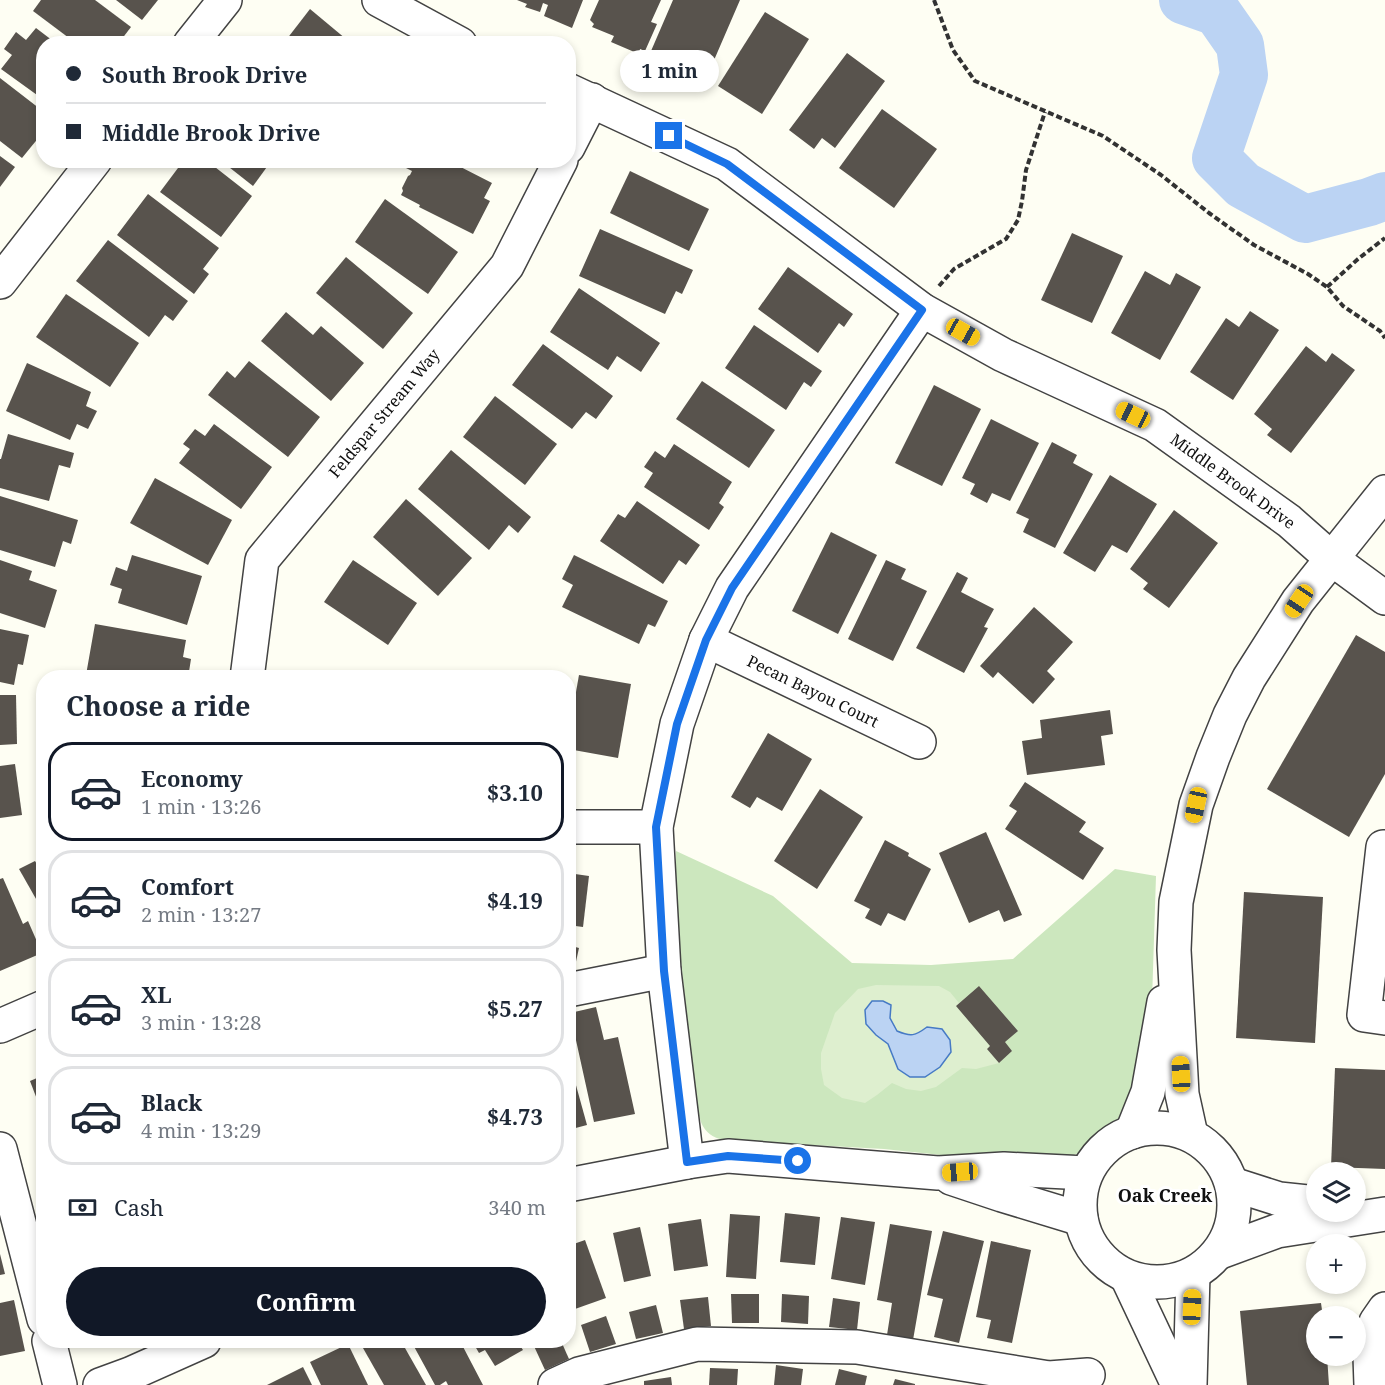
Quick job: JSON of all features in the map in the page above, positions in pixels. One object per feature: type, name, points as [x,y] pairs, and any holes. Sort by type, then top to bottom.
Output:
[{"type":"street","points":[[196,36],[225,0]]},
{"type":"street","points":[[379,0],[445,36]]},
{"type":"street","points":[[576,112],[580,95]]},
{"type":"street","name":"Middle Brook Drive","points":[[580,95],[727,164],[930,298],[1003,355],[1155,425],[1288,521],[1332,559],[1385,598]]},
{"type":"street","points":[[0,282],[89,168]]},
{"type":"street","name":"Feldspar Stream Way","points":[[248,670],[262,560],[507,266],[557,168]]},
{"type":"street","points":[[687,1162],[664,971],[656,827],[677,724],[706,640],[732,588],[930,298]]},
{"type":"street","points":[[1191,1135],[1182,1094],[1174,950],[1176,902],[1196,805],[1230,715],[1249,678],[1299,601],[1385,492]]},
{"type":"street","name":"Pecan Bayou Court","points":[[706,640],[919,742]]},
{"type":"street","points":[[576,827],[656,827]]},
{"type":"street","points":[[1384,845],[1364,1015],[1385,1018]]},
{"type":"street","points":[[1132,1132],[1148,1092],[1174,950]]},
{"type":"street","points":[[576,988],[664,971]]},
{"type":"street","points":[[0,1026],[36,1011]]},
{"type":"street","points":[[1152,1128],[1172,1129],[1191,1135],[1205,1144],[1226,1168],[1232,1184],[1235,1207],[1231,1231],[1220,1252],[1208,1265],[1193,1274],[1172,1282],[1149,1282],[1127,1277],[1105,1263],[1089,1243],[1081,1219],[1080,1196],[1086,1173],[1105,1148],[1113,1141],[1132,1132],[1152,1128]]},
{"type":"street","points":[[0,1149],[20,1213],[36,1284]]},
{"type":"street","points":[[576,1183],[728,1156],[938,1173],[1004,1169],[1086,1173]]},
{"type":"street","points":[[938,1173],[1081,1219]]},
{"type":"street","points":[[1232,1184],[1279,1199],[1306,1202]]},
{"type":"street","points":[[1366,1209],[1385,1212]]},
{"type":"street","points":[[1220,1252],[1277,1231],[1385,1212]]},
{"type":"street","points":[[1190,1385],[1193,1274]]},
{"type":"street","points":[[1127,1277],[1178,1385]]},
{"type":"street","points":[[1371,1385],[1370,1356],[1376,1322],[1385,1310]]},
{"type":"street","points":[[555,1385],[579,1374],[697,1344],[857,1347],[950,1374],[1049,1378],[1088,1375]]},
{"type":"street","points":[[51,1348],[60,1385]]},
{"type":"street","points":[[100,1385],[188,1348]]},
{"type":"path","points":[[934,0],[953,50],[975,81],[1103,136],[1161,175],[1254,245],[1327,287],[1343,306],[1380,331],[1385,338]]},
{"type":"path","points":[[930,298],[954,269],[1006,239],[1018,220],[1026,170],[1045,112]]},
{"type":"path","points":[[1327,287],[1385,238]]},
{"type":"green space","points":[[676,851],[773,896],[852,963],[931,965],[1013,959],[1115,869],[1156,876],[1152,1001],[1125,1121],[1085,1150],[1058,1162],[979,1159],[884,1149],[723,1140],[710,1134],[700,1121],[696,1101],[675,905]]},
{"type":"green space","points":[[876,985],[939,986],[950,992],[959,1003],[979,986],[1018,1031],[1005,1042],[1012,1051],[999,1063],[976,1069],[962,1068],[936,1087],[921,1091],[906,1089],[892,1083],[865,1103],[842,1098],[824,1085],[821,1053],[835,1013],[858,989]]},
{"type":"water","points":[[872,1001],[883,1001],[891,1005],[890,1018],[897,1031],[913,1035],[927,1027],[942,1029],[950,1040],[951,1052],[940,1067],[925,1077],[910,1077],[898,1069],[888,1044],[866,1024],[865,1010]]},
{"type":"building","points":[[41,0],[95,0],[131,27],[124,36],[66,36],[33,11]]},
{"type":"building","points":[[116,0],[158,0],[142,20]]},
{"type":"building","points":[[517,0],[583,0],[572,28],[544,16],[548,5],[543,3],[540,12],[525,7],[527,4]]},
{"type":"building","points":[[599,0],[661,0],[651,22],[657,24],[645,51],[640,49],[639,54],[611,42],[614,36],[592,27],[594,24],[590,20]]},
{"type":"building","points":[[673,0],[740,0],[705,81],[682,72],[687,62],[672,56],[668,67],[648,58]]},
{"type":"building","points":[[310,9],[342,36],[289,36]]},
{"type":"building","points":[[765,12],[809,39],[762,114],[718,86]]},
{"type":"building","points":[[36,28],[46,36],[36,36],[36,94],[1,69],[12,55],[4,49],[16,32],[26,40]]},
{"type":"building","points":[[847,53],[885,81],[835,148],[822,138],[814,149],[789,130]]},
{"type":"building","points":[[0,78],[36,106],[36,141],[22,158],[0,141]]},
{"type":"building","points":[[882,109],[937,149],[894,208],[839,168]]},
{"type":"building","points":[[0,156],[15,167],[0,187]]},
{"type":"building","points":[[178,168],[216,168],[252,196],[221,237],[160,192]]},
{"type":"building","points":[[230,168],[266,168],[253,186]]},
{"type":"building","points":[[406,168],[463,168],[492,183],[484,198],[490,201],[473,234],[419,207],[420,205],[401,195],[402,188],[412,171]]},
{"type":"building","points":[[630,171],[709,209],[689,251],[610,213]]},
{"type":"building","points":[[148,194],[219,248],[203,269],[209,274],[194,294],[117,235]]},
{"type":"building","points":[[385,199],[458,252],[428,294],[355,242]]},
{"type":"building","points":[[600,229],[693,270],[682,294],[676,291],[665,314],[579,276]]},
{"type":"building","points":[[1072,233],[1123,256],[1092,323],[1041,300]]},
{"type":"building","points":[[108,240],[188,301],[173,321],[165,315],[149,337],[76,281]]},
{"type":"building","points":[[346,257],[413,313],[383,349],[316,293]]},
{"type":"building","points":[[788,267],[853,314],[844,327],[839,323],[818,353],[758,309]]},
{"type":"building","points":[[1145,271],[1170,285],[1176,273],[1201,287],[1160,360],[1111,333]]},
{"type":"building","points":[[579,288],[660,343],[641,372],[617,356],[608,370],[550,332]]},
{"type":"building","points":[[66,294],[139,343],[110,387],[36,337]]},
{"type":"building","points":[[1250,311],[1279,330],[1233,400],[1190,372],[1226,318],[1239,327]]},
{"type":"building","points":[[286,312],[313,335],[321,326],[364,363],[331,401],[261,341]]},
{"type":"building","points":[[754,325],[822,371],[811,387],[804,382],[786,410],[725,368]]},
{"type":"building","points":[[543,344],[613,396],[596,419],[586,412],[572,429],[512,385]]},
{"type":"building","points":[[1306,346],[1326,362],[1332,353],[1355,370],[1291,453],[1267,435],[1272,429],[1254,414]]},
{"type":"building","points":[[249,361],[320,417],[288,457],[208,395],[227,371],[235,378]]},
{"type":"building","points":[[27,363],[91,392],[86,406],[97,411],[88,429],[77,424],[70,440],[6,411]]},
{"type":"building","points":[[702,381],[775,430],[749,468],[676,419]]},
{"type":"building","points":[[934,385],[981,409],[942,486],[895,463]]},
{"type":"building","points":[[495,396],[557,444],[525,485],[463,437]]},
{"type":"building","points":[[991,419],[1039,443],[1010,501],[992,493],[987,503],[970,494],[975,484],[962,478]]},
{"type":"building","points":[[214,424],[272,467],[241,509],[179,463],[190,449],[183,444],[195,429],[205,436]]},
{"type":"building","points":[[8,434],[74,453],[70,468],[59,465],[49,501],[0,488],[0,459]]},
{"type":"building","points":[[1052,442],[1077,455],[1073,463],[1093,474],[1055,548],[1023,532],[1029,519],[1016,513]]},
{"type":"building","points":[[674,444],[732,482],[719,503],[724,507],[709,530],[644,487],[653,473],[644,467],[655,451],[665,458]]},
{"type":"building","points":[[451,450],[531,517],[518,533],[509,525],[489,550],[418,489]]},
{"type":"building","points":[[1110,475],[1157,504],[1127,553],[1112,545],[1095,572],[1063,553]]},
{"type":"building","points":[[155,478],[232,520],[208,565],[130,523]]},
{"type":"building","points":[[0,496],[78,520],[71,544],[63,541],[55,567],[0,550]]},
{"type":"building","points":[[406,499],[472,558],[438,596],[373,537]]},
{"type":"building","points":[[637,501],[700,545],[686,565],[679,560],[663,584],[600,541],[618,514],[625,518]]},
{"type":"building","points":[[1174,510],[1218,543],[1169,608],[1143,589],[1148,583],[1130,569]]},
{"type":"building","points":[[831,532],[877,555],[838,634],[792,611]]},
{"type":"building","points":[[132,555],[202,576],[187,625],[118,603],[122,589],[110,585],[116,567],[127,571]]},
{"type":"building","points":[[574,555],[668,601],[655,627],[648,624],[639,644],[562,607],[573,585],[562,579]]},
{"type":"building","points":[[0,560],[32,571],[29,580],[57,590],[45,628],[0,613]]},
{"type":"building","points":[[353,560],[417,603],[388,645],[324,602]]},
{"type":"building","points":[[886,560],[906,569],[901,579],[927,591],[893,661],[848,639]]},
{"type":"building","points":[[957,572],[968,578],[961,592],[994,609],[984,627],[988,628],[964,673],[916,648]]},
{"type":"building","points":[[1034,607],[1073,642],[1047,671],[1055,679],[1033,704],[998,672],[993,678],[980,666]]},
{"type":"building","points":[[95,624],[186,640],[183,657],[191,659],[189,670],[87,670]]},
{"type":"building","points":[[0,629],[29,635],[23,665],[18,664],[14,685],[0,682]]},
{"type":"building","points":[[1356,635],[1385,652],[1385,774],[1349,837],[1267,789]]},
{"type":"building","points":[[579,675],[631,684],[618,758],[576,750],[576,692]]},
{"type":"building","points":[[0,695],[16,695],[17,744],[0,745]]},
{"type":"building","points":[[1110,710],[1113,734],[1101,736],[1105,765],[1027,775],[1022,741],[1042,738],[1040,720]]},
{"type":"building","points":[[768,733],[812,759],[782,811],[757,797],[750,808],[731,797]]},
{"type":"building","points":[[15,764],[22,815],[0,818],[0,766]]},
{"type":"building","points":[[1025,782],[1086,822],[1079,832],[1104,848],[1083,880],[1005,829],[1017,811],[1009,806]]},
{"type":"building","points":[[820,789],[863,817],[817,889],[774,861]]},
{"type":"building","points":[[986,832],[1022,915],[1004,922],[999,910],[969,923],[939,853]]},
{"type":"building","points":[[885,840],[909,853],[908,856],[931,869],[905,921],[888,913],[881,926],[865,918],[870,909],[854,901]]},
{"type":"building","points":[[35,861],[36,863],[36,899],[19,869]]},
{"type":"building","points":[[576,874],[589,876],[583,927],[576,926]]},
{"type":"building","points":[[3,878],[23,924],[28,921],[36,939],[36,956],[0,971],[0,879]]},
{"type":"building","points":[[1244,892],[1323,897],[1315,1043],[1236,1038]]},
{"type":"building","points":[[979,986],[1018,1031],[1005,1042],[1012,1051],[999,1063],[987,1049],[990,1046],[956,1006]]},
{"type":"building","points":[[596,1007],[604,1040],[618,1037],[635,1114],[594,1122],[576,1040],[576,1012]]},
{"type":"building","points":[[1335,1068],[1385,1070],[1385,1169],[1366,1168],[1366,1162],[1331,1162]]},
{"type":"building","points":[[36,1078],[36,1097],[30,1081]]},
{"type":"building","points":[[576,1085],[587,1125],[576,1128]]},
{"type":"building","points":[[785,1213],[820,1217],[815,1265],[780,1262]]},
{"type":"building","points":[[730,1214],[760,1216],[756,1279],[726,1277]]},
{"type":"building","points":[[841,1217],[875,1222],[865,1285],[831,1279]]},
{"type":"building","points":[[701,1219],[708,1266],[674,1271],[668,1224]]},
{"type":"building","points":[[890,1224],[932,1231],[913,1340],[887,1335],[892,1303],[877,1300]]},
{"type":"building","points":[[640,1227],[651,1276],[624,1282],[613,1233]]},
{"type":"building","points":[[943,1231],[984,1241],[959,1343],[934,1337],[943,1299],[927,1295]]},
{"type":"building","points":[[585,1240],[606,1298],[576,1309],[576,1243]]},
{"type":"building","points":[[991,1241],[1031,1250],[1012,1343],[987,1338],[991,1320],[976,1317]]},
{"type":"building","points":[[0,1254],[5,1274],[0,1275]]},
{"type":"building","points":[[731,1294],[759,1294],[759,1323],[732,1323]]},
{"type":"building","points":[[782,1294],[809,1296],[808,1324],[781,1322]]},
{"type":"building","points":[[708,1297],[711,1326],[684,1329],[680,1300]]},
{"type":"building","points":[[833,1298],[860,1302],[857,1330],[829,1327]]},
{"type":"building","points":[[14,1300],[25,1351],[0,1356],[0,1303]]},
{"type":"building","points":[[1321,1303],[1321,1306],[1306,1306],[1306,1366],[1328,1366],[1329,1385],[1247,1385],[1240,1311]]},
{"type":"building","points":[[656,1305],[663,1333],[636,1339],[629,1312]]},
{"type":"building","points":[[606,1316],[616,1344],[590,1352],[581,1325]]},
{"type":"building","points":[[340,1348],[350,1348],[368,1385],[321,1385],[310,1362]]},
{"type":"building","points":[[363,1348],[405,1348],[426,1385],[384,1385]]},
{"type":"building","points":[[415,1348],[464,1348],[483,1385],[448,1385],[446,1381],[435,1385]]},
{"type":"building","points":[[476,1348],[522,1348],[523,1350],[495,1366],[485,1350],[479,1353]]},
{"type":"building","points":[[535,1348],[564,1348],[569,1359],[545,1370]]},
{"type":"building","points":[[776,1365],[803,1369],[801,1385],[774,1385]]},
{"type":"building","points":[[303,1367],[312,1385],[267,1385]]},
{"type":"building","points":[[710,1368],[738,1369],[737,1385],[709,1385]]},
{"type":"building","points":[[839,1369],[867,1376],[865,1385],[835,1385]]},
{"type":"building","points":[[671,1377],[672,1385],[644,1385],[644,1381]]},
{"type":"building","points":[[895,1379],[915,1384],[915,1385],[893,1385]]},
{"type":"waterway","points":[[1183,0],[1217,12],[1240,45],[1244,75],[1216,158],[1243,185],[1305,219],[1385,196]]},
{"type":"district","name":"Oak Creek","points":[[1165,1195]]},
{"type":"route","points":[[669,136],[727,164],[922,310],[732,588],[706,640],[677,724],[656,827],[664,971],[687,1162],[728,1156],[798,1161]]}]
